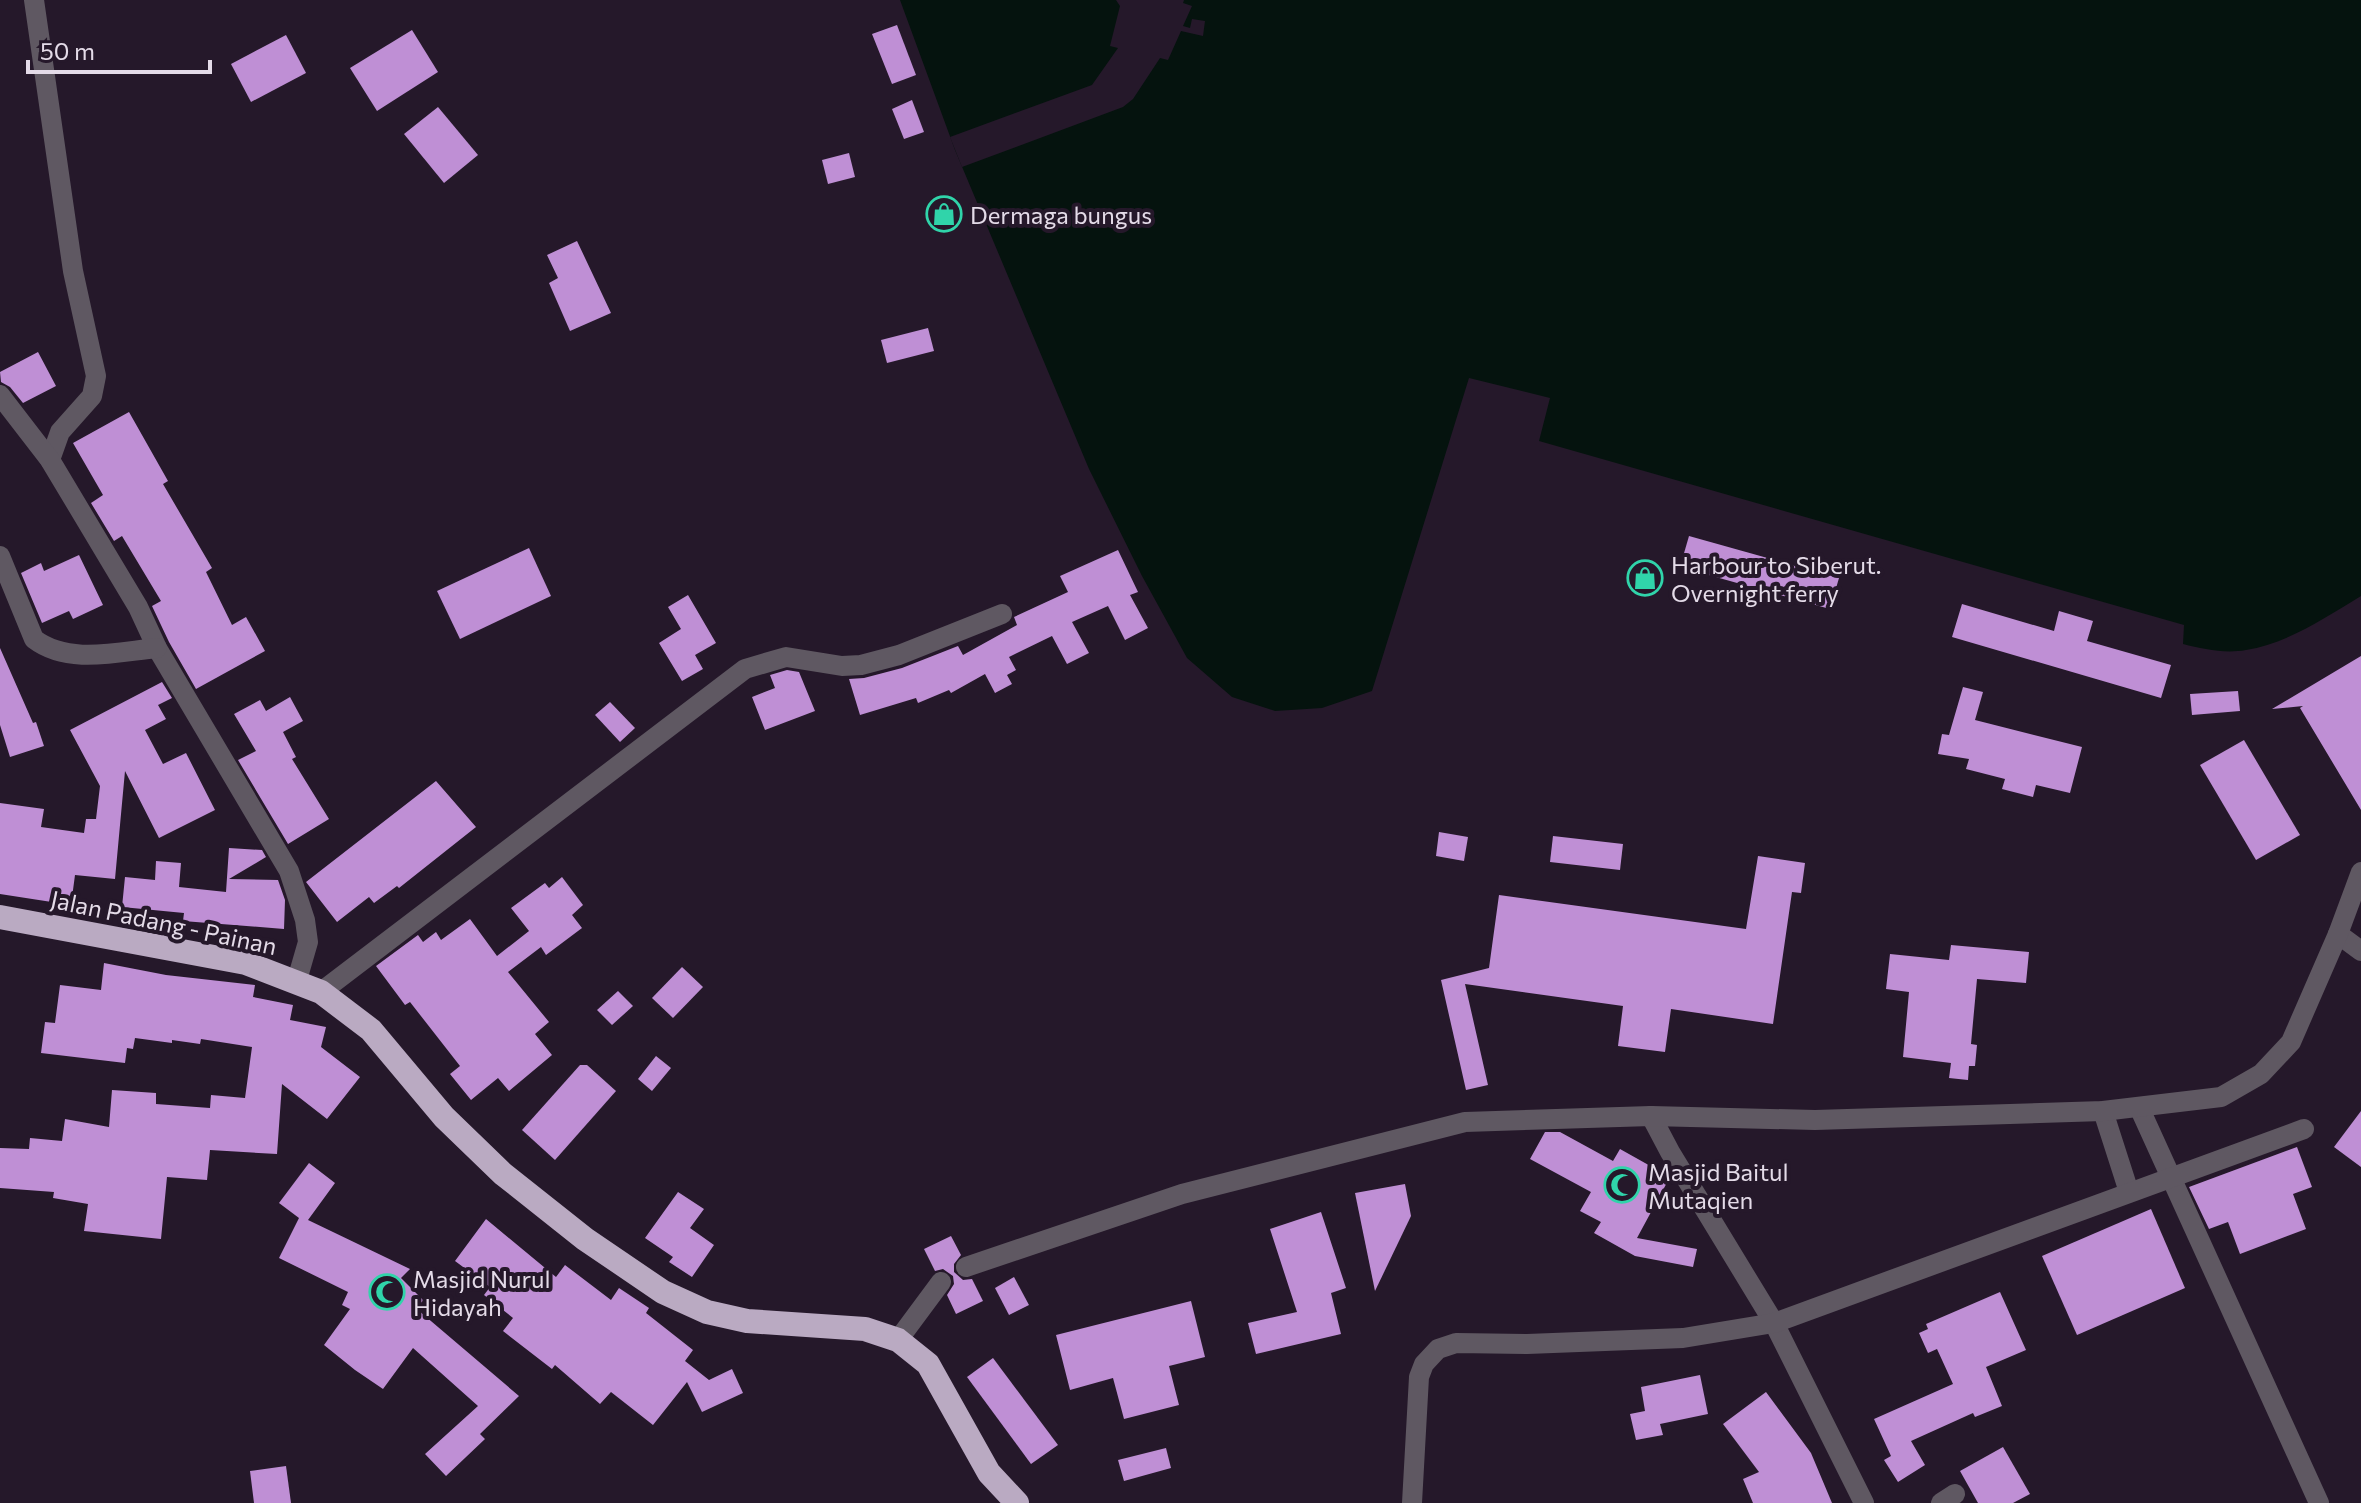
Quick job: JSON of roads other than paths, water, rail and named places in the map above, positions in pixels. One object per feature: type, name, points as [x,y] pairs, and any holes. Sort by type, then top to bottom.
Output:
[{"type":"highway","name":"Jalan Padang - Painan","points":[[0,917],[246,963],[297,980],[321,992],[371,1030],[411,1080],[503,1174],[585,1239],[663,1292],[707,1312],[747,1321],[865,1329],[898,1340],[928,1364],[989,1473],[1017,1503]]},
{"type":"street","points":[[34,0],[73,271],[96,376],[92,396],[60,432],[50,460]]},
{"type":"street","points":[[0,395],[50,460],[289,871],[305,920],[308,942],[297,980]]},
{"type":"street","points":[[0,556],[34,639],[44,647],[58,653],[90,655],[157,648]]},
{"type":"street","points":[[321,992],[745,669],[786,657],[842,666],[861,665],[914,650],[1002,614]]},
{"type":"street","points":[[966,1267],[1182,1194],[1465,1122],[1651,1116],[1815,1120],[2103,1111],[2221,1097],[2261,1074],[2291,1042],[2361,872]]},
{"type":"street","points":[[2338,934],[2361,951]]},
{"type":"street","points":[[2139,1107],[2319,1503]]},
{"type":"street","points":[[2103,1111],[2129,1192]]},
{"type":"street","points":[[1651,1116],[1774,1323],[1864,1503]]},
{"type":"street","points":[[1412,1503],[1419,1377],[1424,1364],[1438,1349],[1456,1343],[1527,1344],[1683,1338],[1774,1323],[2304,1129]]},
{"type":"street","points":[[898,1340],[941,1282]]},
{"type":"place","name":"Dermaga bungus","points":[[944,214]]},
{"type":"place","name":"Harbour to Siberut. Overnight ferry","points":[[1645,578]]},
{"type":"place","name":"Masjid Baitul Mutaqien","points":[[1622,1185]]},
{"type":"place","name":"Masjid Nurul Hidayah","points":[[387,1292]]}]
